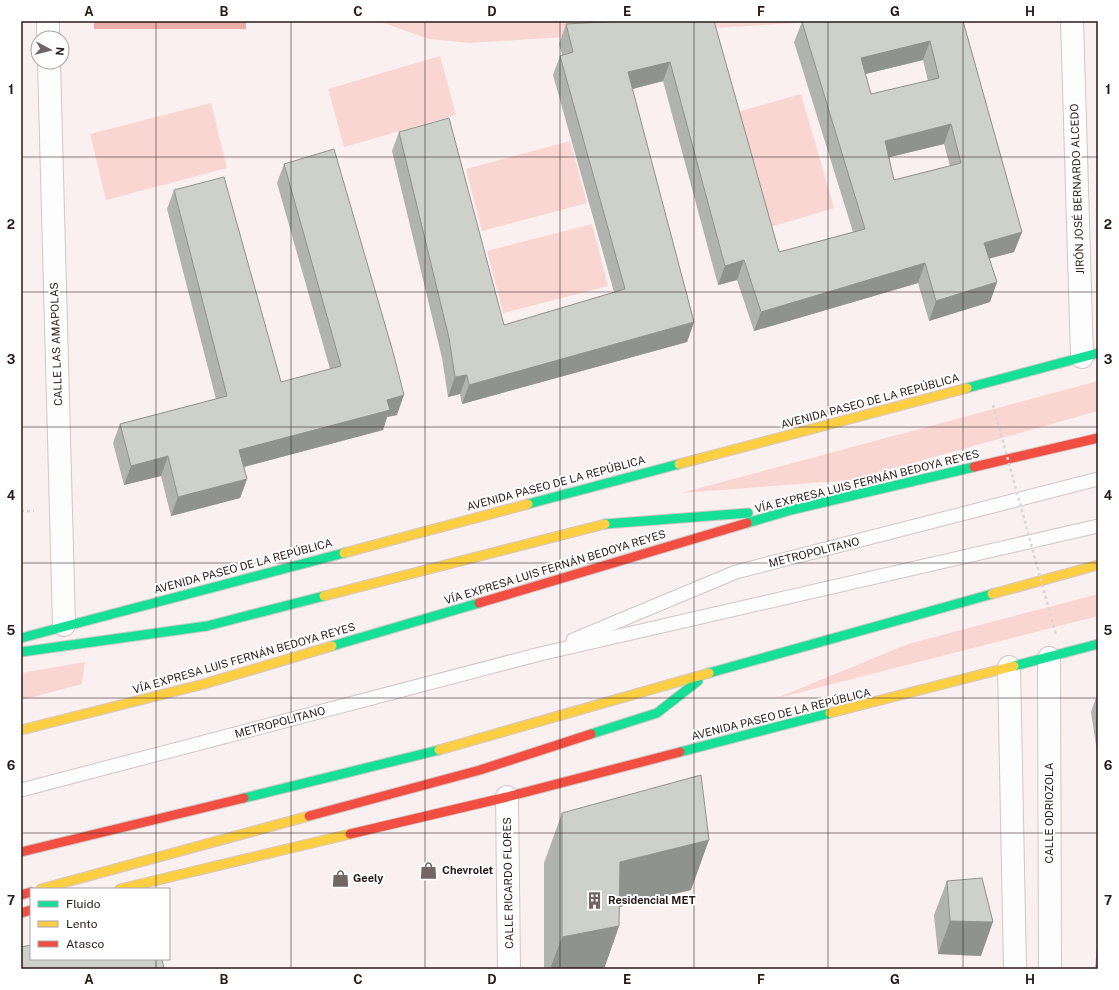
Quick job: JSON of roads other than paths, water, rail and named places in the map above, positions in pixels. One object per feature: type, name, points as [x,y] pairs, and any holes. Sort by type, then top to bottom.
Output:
[{"type":"main road","name":"AVENIDA PASEO DE LA REPÚBLICA","points":[[21,638],[1090,355]]},
{"type":"main road","name":"VÍA EXPRESA LUIS FERNÁN BEDOYA REYES","points":[[21,730],[204,684],[791,510],[1098,438]]},
{"type":"main road","points":[[21,652],[207,626],[473,559],[604,524],[791,510]]},
{"type":"main road","points":[[21,852],[432,752],[708,673],[1098,565]]},
{"type":"main road","name":"AVENIDA PASEO DE LA REPÚBLICA","points":[[124,888],[507,797],[1049,658],[1098,644]]},
{"type":"main road","points":[[46,888],[480,770],[657,713],[708,673]]},
{"type":"street","name":"JIRÓN JOSÉ BERNARDO ALCEDO","points":[[1072,21],[1090,355]]},
{"type":"street","name":"CALLE LAS AMAPOLAS","points":[[49,70],[64,626]]},
{"type":"street","name":"CALLE ODRIOZOLA","points":[[1049,658],[1050,969]]},
{"type":"street","points":[[1009,668],[1015,969]]},
{"type":"street","name":"CALLE RICARDO FLORES","points":[[507,797],[509,969]]},
{"type":"lane","name":"METROPOLITANO","points":[[540,654],[736,572],[1098,479]]},
{"type":"lane","name":"METROPOLITANO","points":[[21,790],[540,654],[1098,526]]},
{"type":"place","name":"Chevrolet","points":[[429,870]]},
{"type":"place","name":"Geely","points":[[340,878]]},
{"type":"place","name":"Residencial MET","points":[[595,900]]}]
